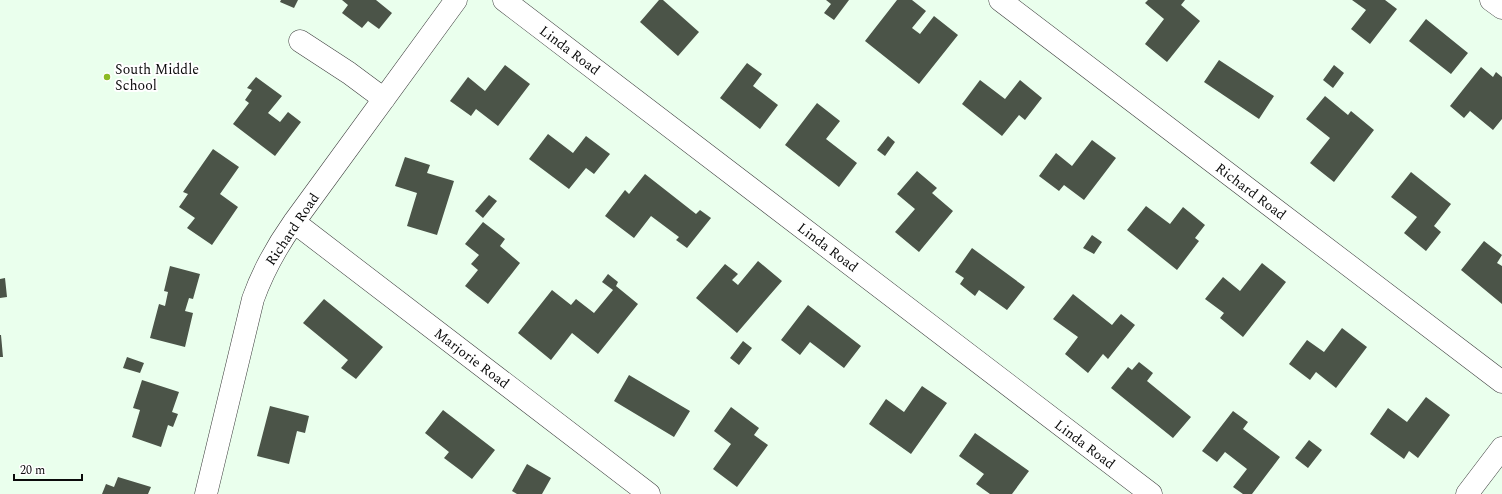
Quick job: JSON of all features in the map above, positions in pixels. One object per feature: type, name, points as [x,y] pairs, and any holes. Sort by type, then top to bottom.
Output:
[{"type":"street","name":"Richard Road","points":[[206,494],[253,299],[258,284],[273,254],[294,222],[456,0]]},
{"type":"street","name":"Linda Road","points":[[504,0],[1151,494]]},
{"type":"street","name":"Richard Road","points":[[1000,0],[1502,382]]},
{"type":"street","points":[[1491,0],[1502,8]]},
{"type":"street","points":[[300,41],[349,73],[384,99]]},
{"type":"street","name":"Marjorie Road","points":[[294,222],[649,494]]},
{"type":"street","points":[[1467,494],[1502,448]]},
{"type":"building","points":[[281,0],[298,0],[294,8],[280,2]]},
{"type":"building","points":[[342,0],[376,0],[392,13],[379,29],[368,21],[362,28],[342,13],[348,5]]},
{"type":"building","points":[[659,0],[663,0],[699,32],[678,56],[640,22]]},
{"type":"building","points":[[826,0],[849,0],[834,20],[824,13],[831,4]]},
{"type":"building","points":[[897,0],[912,0],[926,11],[912,28],[920,34],[934,16],[958,35],[919,84],[865,41]]},
{"type":"building","points":[[1148,0],[1185,0],[1181,5],[1200,21],[1167,62],[1145,44],[1164,19],[1145,3]]},
{"type":"building","points":[[1352,0],[1385,0],[1397,9],[1370,44],[1351,29],[1366,10]]},
{"type":"building","points":[[1426,19],[1468,53],[1451,74],[1409,41]]},
{"type":"building","points":[[1219,60],[1274,96],[1259,119],[1204,82]]},
{"type":"building","points":[[747,63],[762,74],[753,86],[778,105],[760,129],[720,98]]},
{"type":"building","points":[[505,65],[530,84],[498,126],[476,109],[471,116],[450,101],[468,77],[485,91]]},
{"type":"building","points":[[1334,65],[1344,73],[1333,88],[1323,80]]},
{"type":"building","points":[[1481,67],[1493,77],[1496,72],[1502,77],[1502,119],[1493,130],[1470,111],[1464,118],[1450,106]]},
{"type":"building","points":[[256,77],[282,96],[268,113],[280,122],[288,112],[301,122],[275,156],[233,124],[249,103],[245,100],[252,90],[247,88]]},
{"type":"building","points":[[980,80],[1005,99],[1020,80],[1042,98],[1025,120],[1019,115],[1002,136],[962,104]]},
{"type":"building","points":[[1325,96],[1348,115],[1351,111],[1374,130],[1334,182],[1310,163],[1330,138],[1306,119]]},
{"type":"building","points":[[817,103],[840,121],[826,139],[857,163],[839,187],[785,145]]},
{"type":"building","points":[[548,134],[573,153],[586,136],[610,154],[594,174],[586,168],[569,189],[529,159]]},
{"type":"building","points":[[888,136],[895,142],[885,156],[877,150]]},
{"type":"building","points":[[1092,140],[1116,158],[1084,200],[1064,185],[1059,191],[1039,176],[1056,153],[1072,166]]},
{"type":"building","points":[[213,149],[239,167],[220,194],[238,207],[212,245],[187,228],[195,218],[179,207],[188,194],[183,192]]},
{"type":"building","points":[[405,157],[430,165],[427,173],[454,181],[437,235],[407,226],[417,193],[395,186]]},
{"type":"building","points":[[917,171],[937,188],[932,193],[953,211],[919,252],[895,232],[915,209],[897,194]]},
{"type":"building","points":[[1411,172],[1451,204],[1434,226],[1441,232],[1426,251],[1404,233],[1417,217],[1391,197]]},
{"type":"building","points":[[645,174],[696,214],[700,210],[711,218],[687,248],[676,240],[679,237],[651,216],[634,238],[605,216],[625,190],[629,194]]},
{"type":"building","points":[[489,195],[497,201],[483,218],[475,211]]},
{"type":"building","points":[[1146,206],[1170,224],[1183,207],[1205,225],[1195,238],[1199,241],[1177,270],[1127,230]]},
{"type":"building","points":[[483,222],[505,239],[500,246],[520,263],[488,304],[465,286],[478,270],[471,264],[479,255],[465,244]]},
{"type":"building","points":[[1092,235],[1102,242],[1094,254],[1083,248]]},
{"type":"building","points":[[1484,241],[1502,255],[1497,263],[1502,266],[1502,304],[1461,270]]},
{"type":"building","points":[[972,248],[1025,287],[1007,310],[979,290],[975,296],[960,284],[964,278],[955,272]]},
{"type":"building","points":[[758,261],[782,281],[737,333],[696,298],[725,264],[738,274],[732,280],[738,285]]},
{"type":"building","points":[[1262,263],[1286,282],[1243,337],[1220,318],[1224,313],[1205,299],[1223,277],[1240,291]]},
{"type":"building","points":[[170,266],[200,274],[193,299],[189,298],[185,311],[193,313],[185,347],[150,338],[159,304],[165,306],[168,292],[164,291]]},
{"type":"building","points":[[608,274],[618,282],[616,286],[638,304],[598,354],[572,333],[551,360],[518,333],[552,290],[571,305],[576,299],[594,313],[613,290],[602,282]]},
{"type":"building","points":[[5,278],[7,297],[0,298],[0,279]]},
{"type":"building","points":[[1073,294],[1112,325],[1121,314],[1135,325],[1108,359],[1103,354],[1088,373],[1065,354],[1078,337],[1053,319]]},
{"type":"building","points":[[324,299],[383,347],[356,379],[341,368],[348,360],[303,323]]},
{"type":"building","points":[[808,305],[861,346],[844,368],[810,342],[800,355],[781,340]]},
{"type":"building","points":[[1342,328],[1367,347],[1336,388],[1316,372],[1310,380],[1289,364],[1307,340],[1324,352]]},
{"type":"building","points":[[1,335],[3,357],[0,357]]},
{"type":"building","points":[[743,341],[752,348],[739,365],[730,358]]},
{"type":"building","points":[[127,357],[144,363],[140,373],[123,368]]},
{"type":"building","points":[[1139,362],[1153,373],[1147,381],[1191,417],[1173,438],[1111,388],[1128,367],[1132,370]]},
{"type":"building","points":[[629,375],[690,411],[674,437],[614,401]]},
{"type":"building","points":[[142,380],[179,392],[172,412],[178,414],[173,427],[168,425],[161,447],[132,437],[140,410],[133,408]]},
{"type":"building","points":[[922,386],[947,403],[911,454],[869,424],[886,399],[904,412]]},
{"type":"building","points":[[1426,397],[1450,415],[1418,458],[1409,451],[1404,459],[1370,434],[1388,408],[1407,422]]},
{"type":"building","points":[[270,406],[309,416],[305,433],[297,431],[289,464],[257,456]]},
{"type":"building","points":[[731,407],[759,428],[754,435],[768,445],[737,487],[713,469],[731,444],[714,431]]},
{"type":"building","points":[[443,410],[495,450],[472,479],[444,458],[449,452],[425,433]]},
{"type":"building","points":[[1233,411],[1248,422],[1243,429],[1280,457],[1252,494],[1243,494],[1233,487],[1247,469],[1225,452],[1217,462],[1202,451]]},
{"type":"building","points":[[975,433],[1029,471],[1012,494],[990,494],[976,484],[984,474],[959,456]]},
{"type":"building","points":[[1309,440],[1322,450],[1308,468],[1295,458]]},
{"type":"building","points":[[527,464],[551,478],[542,494],[517,494],[512,491]]},
{"type":"building","points":[[118,477],[151,487],[148,494],[102,494],[106,484],[114,487]]},
{"type":"place","name":"South Middle School","points":[[107,77]]}]
